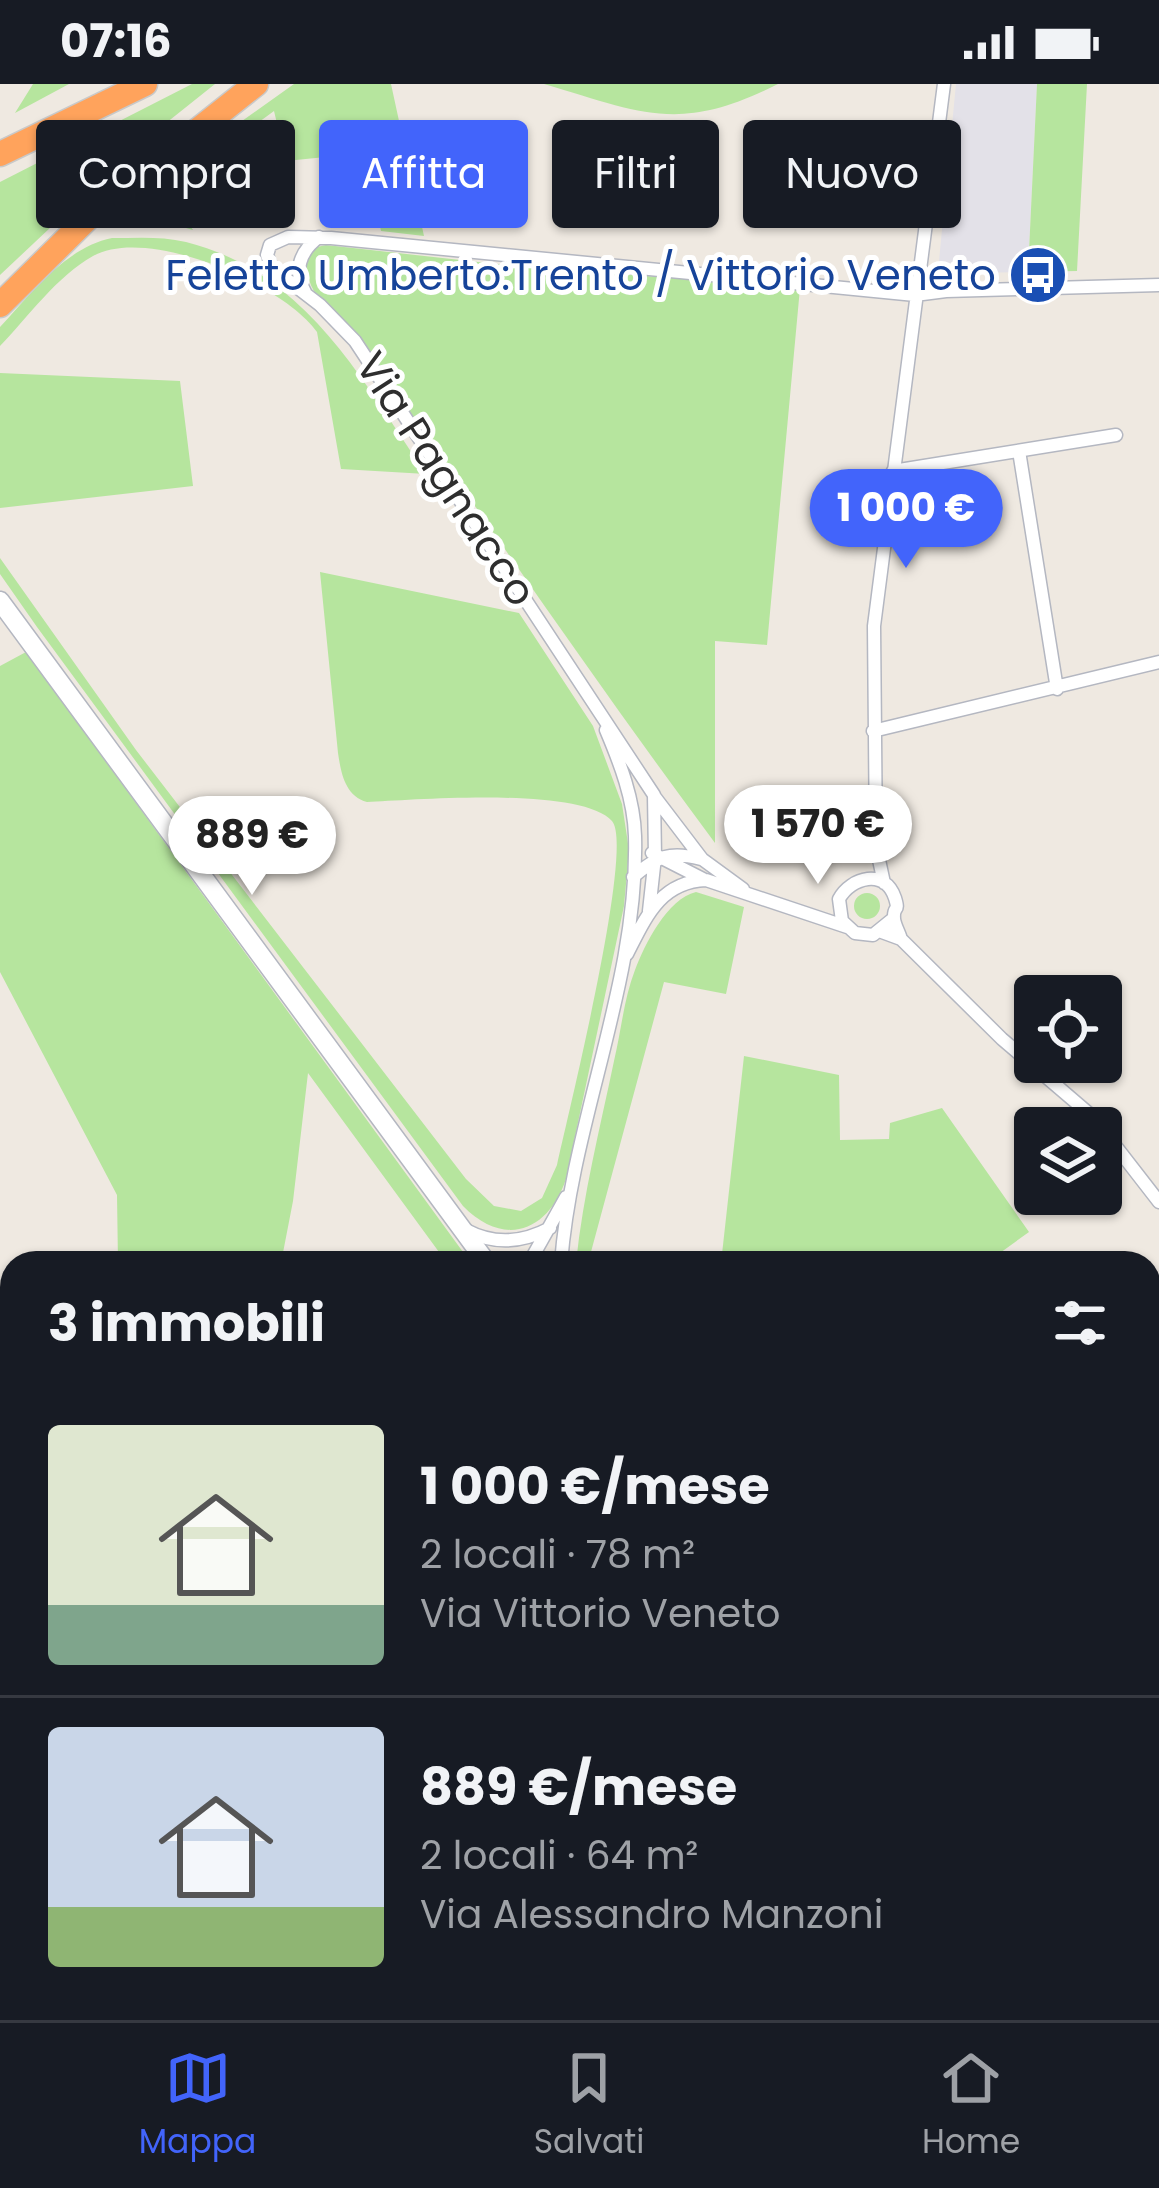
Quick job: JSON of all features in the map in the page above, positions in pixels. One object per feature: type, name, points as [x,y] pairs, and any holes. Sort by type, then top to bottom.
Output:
[{"type":"highway","points":[[0,154],[145,84]]},
{"type":"highway","points":[[210,120],[256,84]]},
{"type":"highway","points":[[216,120],[278,84]]},
{"type":"highway","points":[[6,301],[78,228]]},
{"type":"street","points":[[944,84],[874,626],[875,846],[884,883],[895,898],[894,917],[902,939],[1001,1039],[1093,1117],[1159,1202]]},
{"type":"street","points":[[305,293],[299,278],[300,260],[319,237],[915,296],[1159,285]]},
{"type":"street","name":"Via Pagnacco","points":[[319,237],[277,239],[267,255],[272,268],[355,341],[654,795],[702,859],[757,899]]},
{"type":"street","points":[[893,471],[1116,435]]},
{"type":"street","points":[[1019,451],[1057,688]]},
{"type":"street","points":[[0,602],[478,1251]]},
{"type":"street","points":[[873,731],[1159,662]]},
{"type":"street","name":"Via Pagnacco","points":[[562,1251],[621,965],[633,877],[630,796],[597,708]]},
{"type":"street","name":"Via Pagnacco","points":[[649,911],[655,857],[654,795]]},
{"type":"street","name":"Via Pagnacco","points":[[635,834],[655,857],[706,880],[847,927]]},
{"type":"street","points":[[862,879],[875,846]]},
{"type":"street","points":[[633,877],[655,857],[676,853],[702,859]]},
{"type":"street","points":[[811,916],[829,911],[848,886],[862,879],[884,883]]},
{"type":"street","name":"Via Pagnacco","points":[[621,965],[649,911],[665,892],[686,880],[706,880]]},
{"type":"street","points":[[839,899],[839,914],[847,927],[864,935],[882,932],[902,939]]},
{"type":"street","points":[[882,932],[894,917]]},
{"type":"street","name":"Via Pagnacco","points":[[536,1251],[574,1179]]},
{"type":"street","points":[[461,1228],[496,1240],[535,1236],[550,1228]]},
{"type":"shaded area","points":[[956,84],[1037,84],[1028,272],[951,273],[939,261],[942,228],[961,228],[961,120],[953,120]]},
{"type":"green space","points":[[33,84],[69,84],[15,113]]},
{"type":"green space","points":[[192,84],[215,84],[170,120],[121,120]]},
{"type":"green space","points":[[294,84],[391,84],[399,120],[319,120],[319,158],[295,160],[295,120],[276,120],[274,111],[262,120],[244,120]]},
{"type":"green space","points":[[544,84],[778,84],[714,109],[661,114]]},
{"type":"green space","points":[[1037,84],[1087,84],[1077,271],[1028,272]]},
{"type":"green space","points":[[36,164],[36,228],[50,228],[0,275],[0,182]]},
{"type":"green space","points":[[422,228],[424,236],[381,231]]},
{"type":"green space","points":[[112,238],[186,242],[228,257],[265,278],[327,334],[426,474],[341,469],[317,332],[275,296],[213,264],[146,248],[117,248],[93,256],[55,286],[0,346],[0,327],[50,274],[79,251]]},
{"type":"green space","points":[[326,245],[800,288],[767,645],[715,641],[715,843],[378,366],[320,301],[307,272],[307,256]]},
{"type":"green space","points":[[0,373],[180,381],[193,486],[0,508]]},
{"type":"green space","points":[[0,558],[136,750],[466,1179],[494,1206],[521,1211],[542,1198],[557,1165],[615,879],[617,841],[612,821],[594,810],[533,799],[367,802],[354,795],[338,753],[320,572],[519,613],[593,726],[622,804],[629,850],[624,906],[566,1179],[558,1197],[536,1222],[509,1230],[494,1227],[463,1206],[37,627],[0,574]]},
{"type":"green space","points":[[26,652],[462,1251],[438,1251],[308,1073],[283,1251],[118,1251],[117,1195],[0,972],[0,666]]},
{"type":"green space","points":[[696,892],[744,907],[726,994],[664,982],[591,1251],[578,1251],[631,981],[658,924],[685,896]]},
{"type":"green space","points":[[867,893],[880,906],[867,919],[854,906]]},
{"type":"green space","points":[[744,1056],[839,1075],[840,1140],[889,1139],[890,1123],[942,1108],[1029,1232],[1003,1251],[722,1251]]},
{"type":"place","name":"Feletto Umberto:Trento / Vittorio Veneto","points":[[1038,275]]}]
